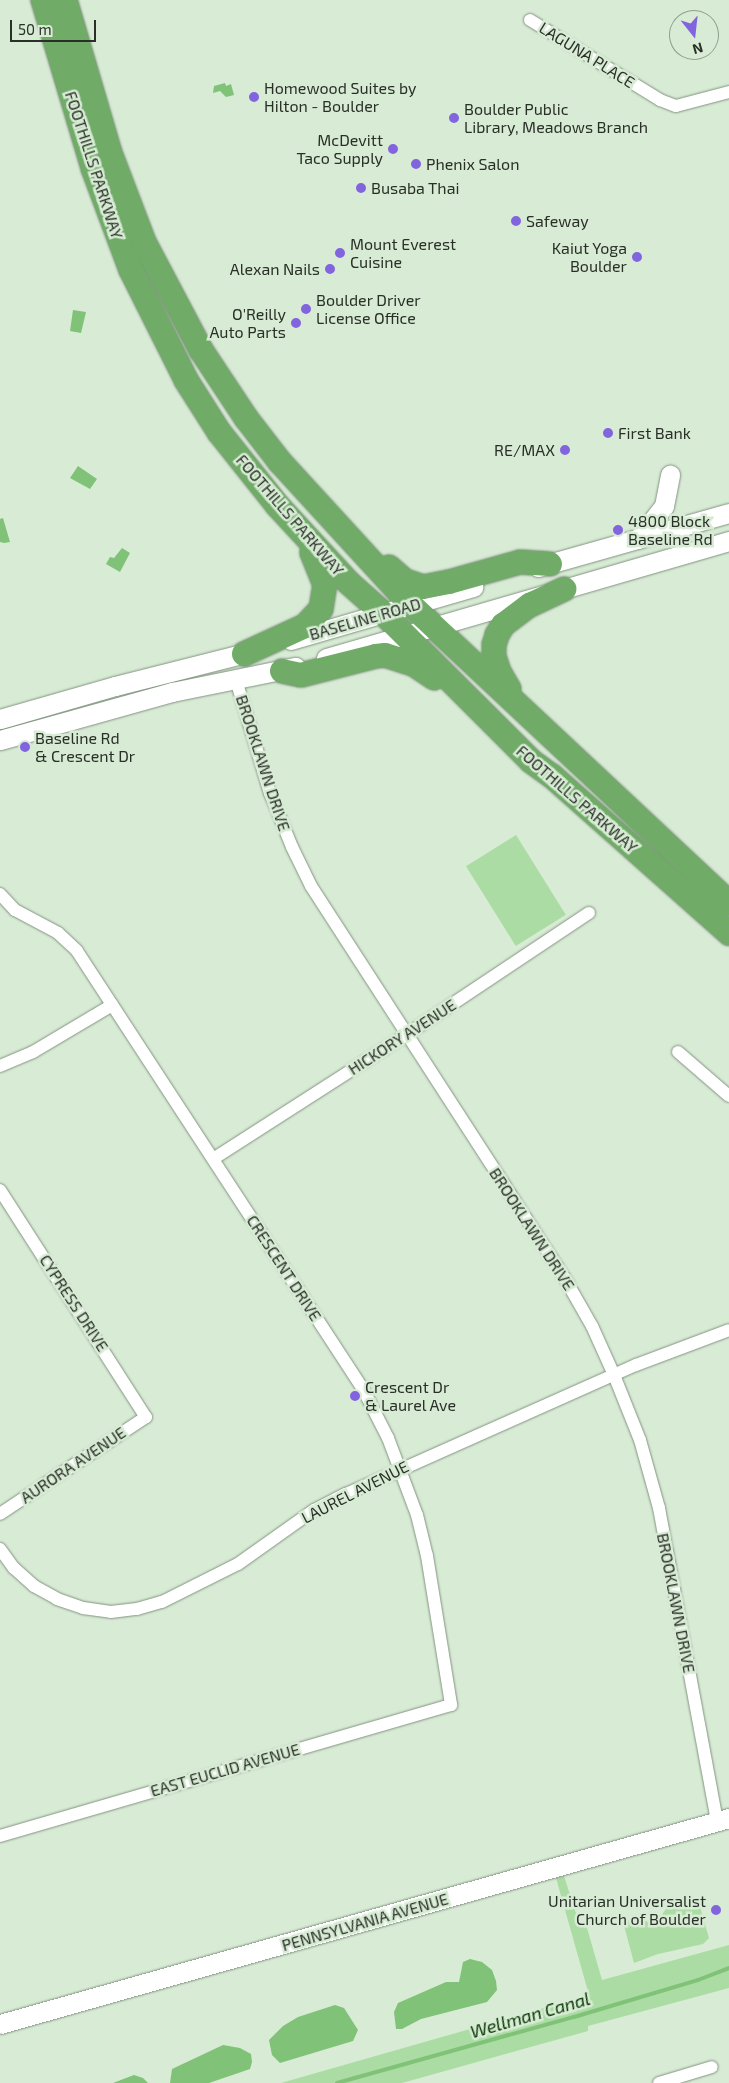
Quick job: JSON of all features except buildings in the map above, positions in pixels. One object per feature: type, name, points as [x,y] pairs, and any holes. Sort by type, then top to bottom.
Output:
[{"type":"highway","name":"FOOTHILLS PARKWAY","points":[[43,0],[93,168],[121,244],[144,298],[186,380],[215,426],[298,530],[349,583],[384,614],[531,761],[552,776],[729,934]]},
{"type":"highway","name":"FOOTHILLS PARKWAY","points":[[65,0],[110,153],[132,214],[158,272],[196,342],[229,395],[280,462],[412,605],[729,903]]},
{"type":"highway","points":[[307,492],[337,512],[383,560],[405,581],[412,584],[423,586],[437,585],[520,562],[550,564]]},
{"type":"highway","points":[[244,654],[305,626],[321,609],[325,593],[322,575],[298,530]]},
{"type":"highway","points":[[533,719],[499,672],[494,657],[494,645],[503,625],[530,605],[564,589]]},
{"type":"highway","points":[[282,671],[301,675],[376,656],[405,660],[439,682],[515,752],[531,761]]},
{"type":"main road","points":[[637,540],[655,521],[664,506],[670,475]]},
{"type":"main road","name":"BASELINE ROAD","points":[[0,719],[115,686],[244,654],[729,513]]},
{"type":"main road","name":"BASELINE ROAD","points":[[0,740],[172,692],[282,671],[729,541]]},
{"type":"main road","name":"PENNSYLVANIA AVENUE","points":[[0,2024],[723,1820]]},
{"type":"street","name":"LAGUNA PLACE","points":[[530,20],[676,106],[729,92]]},
{"type":"street","name":"BROOKLAWN DRIVE","points":[[236,680],[270,793],[292,847],[312,886],[406,1035],[568,1284],[592,1326],[614,1375],[640,1440],[659,1508],[723,1820]]},
{"type":"street","name":"CRESCENT DRIVE","points":[[0,894],[15,910],[58,933],[70,943],[112,1004],[363,1389],[400,1468],[417,1515],[427,1556],[450,1705]]},
{"type":"street","name":"HICKORY AVENUE","points":[[213,1159],[406,1035],[589,913]]},
{"type":"street","points":[[0,1066],[34,1052],[112,1004]]},
{"type":"street","points":[[678,1052],[729,1096]]},
{"type":"street","name":"CYPRESS DRIVE","points":[[0,1190],[146,1416]]},
{"type":"street","name":"LAUREL AVENUE","points":[[0,1549],[14,1568],[34,1586],[57,1599],[83,1608],[111,1612],[137,1609],[162,1602],[191,1590],[238,1564],[314,1510],[400,1468],[677,1348],[729,1330]]},
{"type":"street","name":"AURORA AVENUE","points":[[0,1514],[146,1416]]},
{"type":"street","name":"EAST EUCLID AVENUE","points":[[0,1836],[450,1705]]},
{"type":"street","points":[[659,2083],[712,2067]]},
{"type":"shaded area","points":[[225,83],[226,86],[231,84],[234,95],[226,97],[220,91],[213,93],[214,86]]},
{"type":"shaded area","points":[[73,310],[86,312],[81,333],[70,331]]},
{"type":"shaded area","points":[[78,466],[97,479],[90,489],[70,478]]},
{"type":"shaded area","points":[[3,518],[10,542],[4,543],[0,542],[0,519]]},
{"type":"shaded area","points":[[122,548],[130,553],[120,572],[106,564],[110,557],[114,558]]},
{"type":"shaded area","points":[[516,835],[566,915],[516,946],[466,866]]},
{"type":"shaded area","points":[[564,1876],[579,1923],[585,1921],[602,1980],[729,1945],[729,1988],[588,2026],[588,2031],[402,2083],[281,2083],[589,1995],[556,1878]]},
{"type":"shaded area","points":[[691,1897],[698,1900],[709,1938],[703,1944],[658,1954],[634,1963],[623,1922],[637,1918],[651,1923],[658,1921],[669,1904]]},
{"type":"shaded area","points":[[470,1959],[482,1962],[492,1970],[497,1990],[487,2002],[421,2019],[402,2029],[396,2029],[394,2012],[398,2003],[446,1982],[459,1982],[463,1962]]},
{"type":"shaded area","points":[[335,2005],[344,2008],[358,2030],[353,2041],[280,2063],[272,2055],[269,2040],[283,2026],[298,2017]]},
{"type":"shaded area","points":[[223,2045],[240,2048],[251,2054],[252,2062],[250,2069],[209,2083],[170,2083],[172,2069]]},
{"type":"shaded area","points":[[134,2075],[143,2078],[148,2083],[113,2083]]},
{"type":"waterway","name":"Wellman Canal","points":[[337,2083],[574,2017],[698,1980],[729,1968]]},
{"type":"place","name":"Homewood Suites by Hilton - Boulder","points":[[254,97]]},
{"type":"place","name":"Boulder Public Library, Meadows Branch","points":[[454,118]]},
{"type":"place","name":"McDevitt Taco Supply","points":[[393,149]]},
{"type":"place","name":"Phenix Salon","points":[[416,164]]},
{"type":"place","name":"Busaba Thai","points":[[361,188]]},
{"type":"place","name":"Safeway","points":[[516,221]]},
{"type":"place","name":"Mount Everest Cuisine","points":[[340,253]]},
{"type":"place","name":"Kaiut Yoga Boulder","points":[[637,257]]},
{"type":"place","name":"Alexan Nails","points":[[330,269]]},
{"type":"place","name":"Boulder Driver License Office","points":[[306,309]]},
{"type":"place","name":"O'Reilly Auto Parts","points":[[296,323]]},
{"type":"place","name":"First Bank","points":[[608,433]]},
{"type":"place","name":"RE/MAX","points":[[565,450]]},
{"type":"place","name":"4800 Block Baseline Rd","points":[[618,530]]},
{"type":"place","name":"Baseline Rd & Crescent Dr","points":[[25,747]]},
{"type":"place","name":"Crescent Dr & Laurel Ave","points":[[355,1396]]},
{"type":"place","name":"Unitarian Universalist Church of Boulder","points":[[716,1910]]}]
